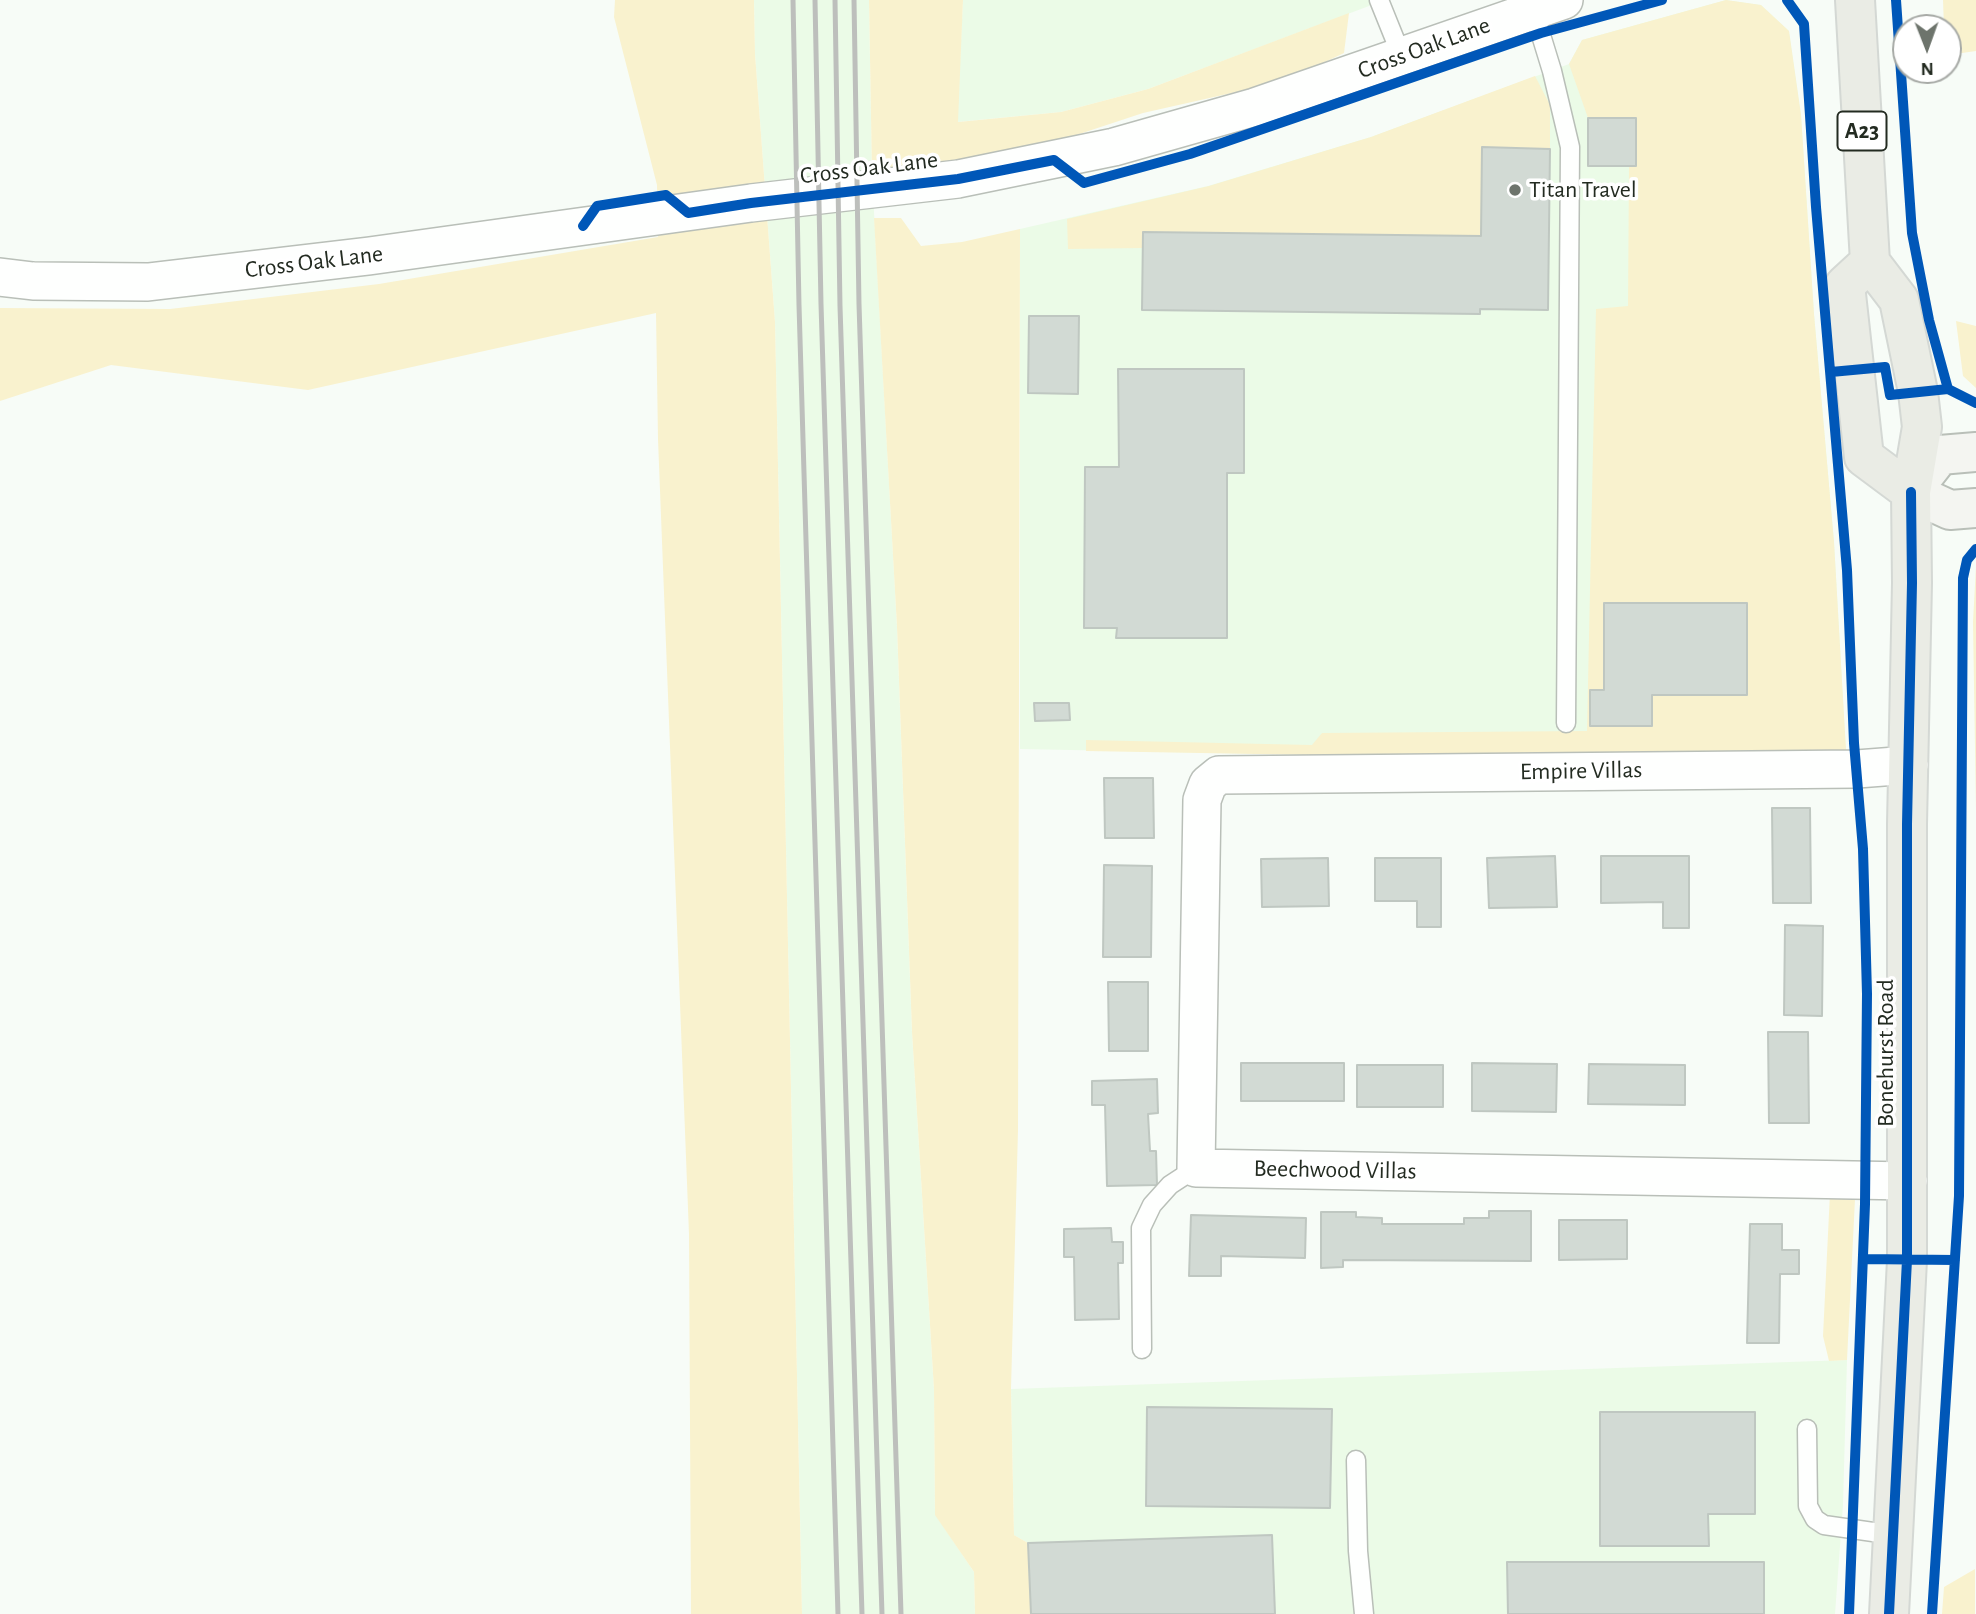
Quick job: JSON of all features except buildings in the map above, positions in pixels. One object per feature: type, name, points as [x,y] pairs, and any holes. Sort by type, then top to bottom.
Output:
[{"type":"main road","name":"A23","points":[[1855,0],[1870,262]]},
{"type":"main road","name":"Bonehurst Road","points":[[1870,262],[1899,300],[1922,427],[1911,492],[1907,1260],[1889,1614]]},
{"type":"main road","points":[[1870,262],[1845,285],[1864,457],[1911,492]]},
{"type":"street","name":"Cross Oak Lane","points":[[0,277],[33,281],[148,282],[382,254],[751,203],[958,179],[1114,147],[1255,107],[1548,5]]},
{"type":"street","points":[[1976,452],[1940,455],[1911,492],[1950,510],[1976,508]]},
{"type":"street","name":"Empire Villas","points":[[1196,1168],[1202,800],[1208,784],[1219,775],[1857,769],[1909,765]]},
{"type":"street","name":"Beechwood Villas","points":[[1196,1168],[1908,1181]]},
{"type":"lane","points":[[1379,0],[1402,57]]},
{"type":"lane","points":[[1548,5],[1552,71],[1570,147],[1566,723]]},
{"type":"lane","points":[[1142,1349],[1141,1228],[1152,1205],[1170,1185],[1196,1168]]},
{"type":"lane","points":[[1807,1429],[1808,1506],[1815,1519],[1824,1525],[1894,1535]]},
{"type":"lane","points":[[1356,1460],[1357,1550],[1364,1614]]},
{"type":"shaded area","points":[[615,0],[754,0],[755,54],[775,322],[802,1614],[691,1614],[689,1234],[658,439],[656,313],[308,390],[111,365],[0,401],[0,308],[170,309],[379,284],[658,237],[657,185],[614,17]]},
{"type":"shaded area","points":[[754,0],[869,0],[872,176],[897,627],[912,1032],[934,1390],[935,1514],[974,1572],[975,1614],[802,1614],[775,322],[755,54]]},
{"type":"shaded area","points":[[869,0],[963,0],[958,122],[1061,112],[1148,89],[1349,13],[1344,53],[1285,81],[1143,113],[1034,149],[872,176]]},
{"type":"shaded area","points":[[963,0],[1385,0],[1148,89],[1061,112],[957,122]]},
{"type":"shaded area","points":[[1726,0],[1761,5],[1789,31],[1801,115],[1814,314],[1834,542],[1846,751],[1372,756],[1020,749],[1020,229],[1208,186],[1371,137],[1569,64],[1582,40]]},
{"type":"shaded area","points":[[1726,0],[1761,5],[1789,31],[1801,115],[1814,314],[1834,542],[1846,751],[1372,756],[1086,751],[1086,740],[1312,745],[1322,733],[1587,731],[1596,309],[1628,306],[1629,166],[1636,166],[1636,119],[1588,118],[1569,64],[1582,40]]},
{"type":"shaded area","points":[[1943,0],[1976,0],[1976,51],[1962,53],[1962,14],[1944,14]]},
{"type":"shaded area","points":[[1535,76],[1550,105],[1550,149],[1482,148],[1481,236],[1144,232],[1143,248],[1068,249],[1067,219],[1209,186],[1371,137]]},
{"type":"shaded area","points":[[874,218],[901,218],[921,246],[962,242],[1020,229],[1018,1130],[1011,1389],[1014,1535],[1028,1543],[1031,1614],[975,1614],[974,1572],[935,1515],[934,1390],[912,1032],[897,627]]},
{"type":"shaded area","points":[[1956,321],[1976,326],[1976,388],[1963,376]]},
{"type":"shaded area","points":[[1976,566],[1976,811],[1973,622]]},
{"type":"shaded area","points":[[1830,1193],[1855,1199],[1847,1360],[1829,1361],[1823,1336]]},
{"type":"shaded area","points":[[1847,1360],[1843,1505],[1835,1614],[1031,1614],[1028,1543],[1014,1535],[1011,1389]]},
{"type":"shaded area","points":[[1975,1569],[1975,1614],[1942,1614],[1944,1587]]},
{"type":"railway","points":[[793,0],[799,305],[838,1614]]},
{"type":"railway","points":[[815,0],[821,304],[862,1614]]},
{"type":"railway","points":[[835,0],[840,306],[882,1614]]},
{"type":"railway","points":[[854,0],[859,304],[901,1614]]},
{"type":"cycle path","points":[[583,226],[597,206],[666,195],[688,213],[958,179],[1054,160],[1084,183],[1190,154],[1541,33],[1662,0]]},
{"type":"cycle path","points":[[1787,0],[1804,24],[1816,207],[1847,570],[1854,743],[1863,849],[1867,994],[1865,1204],[1849,1614]]},
{"type":"cycle path","points":[[1896,0],[1912,233],[1929,320],[1948,389]]},
{"type":"cycle path","points":[[1831,372],[1885,367],[1890,395],[1948,389],[1976,403]]},
{"type":"cycle path","points":[[1889,1614],[1907,1260],[1907,824],[1911,492]]},
{"type":"cycle path","points":[[1932,1614],[1959,1196],[1963,578],[1967,560],[1976,549]]},
{"type":"cycle path","points":[[1863,1259],[1955,1260]]},
{"type":"place","name":"Titan Travel","points":[[1515,190]]}]
